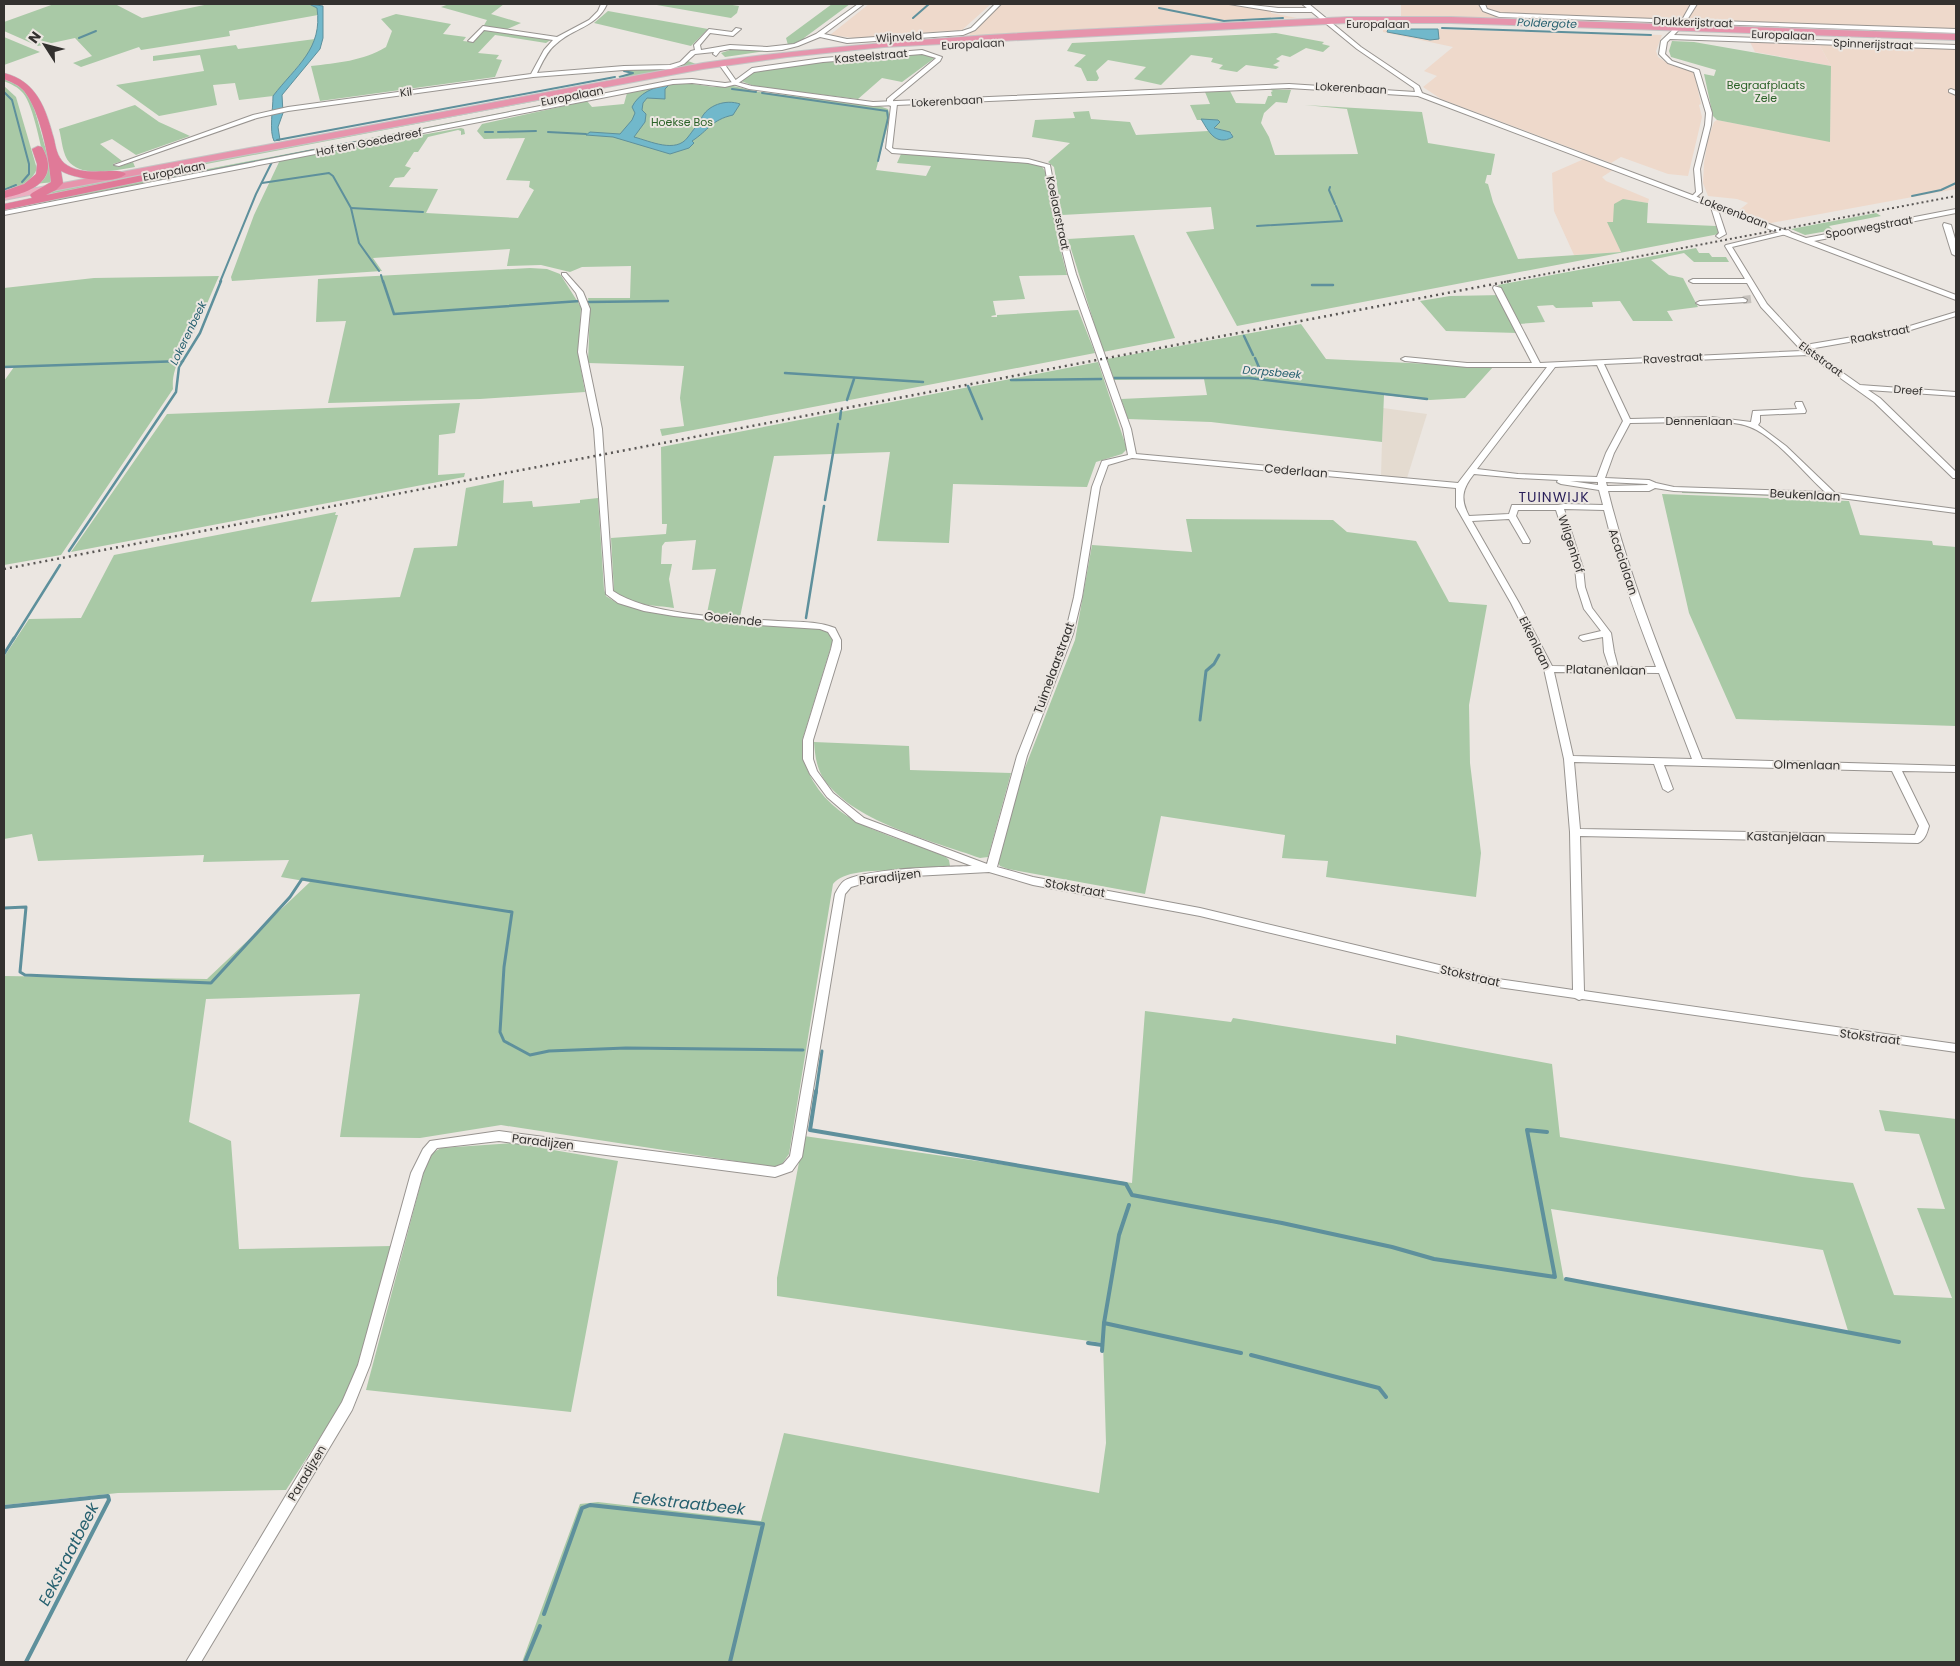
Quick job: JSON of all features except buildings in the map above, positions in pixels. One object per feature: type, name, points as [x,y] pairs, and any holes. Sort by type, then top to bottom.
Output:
[{"type":"highway","name":"Europalaan","points":[[52,188],[719,59],[1327,23],[1678,29],[1956,37]]},
{"type":"highway","name":"Europalaan","points":[[1678,29],[1956,41]]},
{"type":"highway","name":"Europalaan","points":[[196,167],[719,59]]},
{"type":"highway","points":[[4,76],[18,82],[33,95],[53,157],[57,180],[52,188],[41,193],[4,201]]},
{"type":"highway","points":[[4,83],[16,90],[22,97],[30,120]]},
{"type":"highway","points":[[4,201],[30,185],[44,170],[35,138]]},
{"type":"highway","points":[[53,157],[60,167],[75,174],[94,176],[133,173]]},
{"type":"highway","points":[[4,201],[196,167]]},
{"type":"street","points":[[533,75],[547,49],[558,39],[595,19],[604,4]]},
{"type":"street","points":[[719,59],[731,47],[769,49],[797,46],[820,35],[861,4]]},
{"type":"street","name":"Wijnveld","points":[[820,35],[847,41],[963,33],[973,29],[998,4]]},
{"type":"street","points":[[1232,4],[1278,10],[1311,10]]},
{"type":"street","points":[[1304,4],[1374,59],[1417,87],[1419,94]]},
{"type":"street","name":"Drukkerijstraat","points":[[1482,4],[1485,10],[1491,14],[1678,29],[1956,31]]},
{"type":"street","points":[[1694,4],[1678,29],[1664,41],[1664,57],[1670,62],[1697,71],[1708,113],[1708,125],[1697,169],[1699,192],[1694,197]]},
{"type":"street","points":[[471,41],[483,28],[558,39]]},
{"type":"street","points":[[735,82],[719,59],[698,51],[697,45],[709,31],[733,34],[738,29]]},
{"type":"street","name":"Spinnerijstraat","points":[[1678,29],[1956,47]]},
{"type":"street","name":"Kil","points":[[117,165],[255,116],[282,110],[533,75],[624,68],[671,67],[682,63],[688,55],[698,51]]},
{"type":"street","name":"Kasteelstraat","points":[[735,82],[752,70],[769,67],[915,52],[929,52],[939,56],[938,60],[890,99],[892,104]]},
{"type":"street","name":"Hof ten Goededreef","points":[[4,214],[673,82],[692,81],[717,85],[735,82]]},
{"type":"street","name":"Lokerenbaan","points":[[735,82],[751,88],[803,96],[892,104],[1289,86],[1419,94],[1788,232],[1956,298]]},
{"type":"street","name":"Koelaarstraat","points":[[892,104],[889,148],[892,151],[1028,161],[1048,166],[1063,242],[1126,429],[1132,456]]},
{"type":"street","points":[[1713,204],[1723,234],[1719,236]]},
{"type":"street","name":"Spoorwegstraat","points":[[1808,240],[1816,236],[1956,211]]},
{"type":"street","points":[[1931,216],[1947,225],[1956,224]]},
{"type":"street","points":[[1947,225],[1956,254]]},
{"type":"street","name":"Elststraat","points":[[1788,232],[1728,246],[1774,317],[1806,351],[1860,387],[1956,476]]},
{"type":"street","name":"Goeiende","points":[[564,274],[579,292],[586,309],[582,352],[598,429],[609,592],[613,597],[636,606],[663,611],[736,621],[821,626],[832,630],[836,640],[836,649],[808,740],[808,759],[813,772],[830,795],[860,820],[991,869]]},
{"type":"street","points":[[1693,281],[1750,282]]},
{"type":"street","points":[[1497,288],[1537,365]]},
{"type":"street","points":[[1751,299],[1761,299]]},
{"type":"street","points":[[1700,303],[1743,300]]},
{"type":"street","name":"Raakstraat","points":[[1806,351],[1901,331],[1956,314]]},
{"type":"street","name":"Ravestraat","points":[[1405,359],[1428,362],[1552,366],[1806,351]]},
{"type":"street","points":[[1599,362],[1627,420]]},
{"type":"street","points":[[1460,486],[1552,366]]},
{"type":"street","name":"Dreef","points":[[1860,387],[1956,394]]},
{"type":"street","points":[[1753,425],[1756,422],[1756,413],[1802,410],[1799,404]]},
{"type":"street","name":"Dennenlaan","points":[[1627,420],[1731,421],[1753,425],[1767,434],[1834,495]]},
{"type":"street","name":"Acacialaan","points":[[1627,420],[1610,453],[1602,478],[1603,488],[1623,563],[1698,762]]},
{"type":"street","name":"Cederlaan","points":[[1132,456],[1460,486]]},
{"type":"street","name":"Tuimelaarstraat","points":[[991,869],[1022,756],[1069,634],[1078,597],[1091,512],[1101,470],[1105,463],[1114,459],[1132,456]]},
{"type":"street","name":"Beukenlaan","points":[[1472,471],[1556,479],[1563,483],[1603,488],[1649,489],[1653,485]]},
{"type":"street","name":"Beukenlaan","points":[[1556,479],[1561,477],[1602,478],[1649,482],[1653,485],[1674,489],[1834,495],[1956,511]]},
{"type":"street","name":"Eikenlaan","points":[[1460,486],[1460,507],[1515,603],[1549,669],[1569,758],[1575,832],[1578,996]]},
{"type":"street","name":"Wilgenhof","points":[[1466,519],[1512,516],[1515,507],[1559,508],[1564,506],[1608,508]]},
{"type":"street","name":"Wilgenhof","points":[[1559,508],[1579,568],[1581,587],[1588,610],[1607,633]]},
{"type":"street","points":[[1512,516],[1526,541]]},
{"type":"street","points":[[1583,638],[1607,633],[1609,652],[1615,670]]},
{"type":"street","name":"Platanenlaan","points":[[1549,669],[1663,670]]},
{"type":"street","name":"Olmenlaan","points":[[1569,758],[1956,769]]},
{"type":"street","points":[[1658,762],[1668,789]]},
{"type":"street","name":"Kastanjelaan","points":[[1575,832],[1918,839],[1922,834],[1924,826],[1896,768]]},
{"type":"street","name":"Stokstraat","points":[[991,869],[1033,881],[1200,912],[1498,983],[1578,996],[1956,1048]]},
{"type":"street","name":"Paradijzen","points":[[193,1662],[347,1406],[364,1365],[417,1173],[427,1152],[434,1144],[499,1136],[774,1172],[785,1171],[791,1166],[796,1157],[840,894],[847,884],[858,880],[908,873],[991,869]]},
{"type":"shaded area","points":[[869,4],[991,4],[962,30],[854,38],[830,35]]},
{"type":"shaded area","points":[[1001,4],[1235,4],[1271,9],[1271,13],[1297,18],[970,36],[970,33]]},
{"type":"shaded area","points":[[1401,4],[1956,4],[1956,34],[1401,16]]},
{"type":"shaded area","points":[[1383,28],[1662,35],[1656,51],[1658,57],[1670,65],[1694,72],[1701,104],[1699,105],[1702,117],[1688,176],[1668,174],[1621,157],[1611,163],[1441,99],[1423,87],[1437,76],[1424,71],[1453,47],[1383,32]]},
{"type":"shaded area","points":[[1750,42],[1819,44],[1831,66],[1755,52]]},
{"type":"shaded area","points":[[1819,44],[1956,49],[1956,189],[1771,223],[1738,211],[1748,203],[1737,199],[1708,196],[1703,183],[1704,163],[1708,139],[1714,122],[1717,120],[1830,141],[1831,66]]},
{"type":"shaded area","points":[[1584,159],[1613,170],[1602,177],[1606,181],[1649,199],[1648,203],[1623,199],[1614,222],[1608,222],[1621,252],[1574,255],[1554,211],[1552,173]]},
{"type":"shaded area","points":[[1383,408],[1427,414],[1407,478],[1381,476]]},
{"type":"green space","points":[[54,4],[115,4],[142,18],[209,4],[309,4],[317,8],[318,15],[229,31],[230,36],[141,50],[139,47],[81,67],[73,63],[92,56],[75,38],[38,46],[4,31],[4,22]]},
{"type":"green space","points":[[449,4],[504,4],[491,14],[521,23],[505,30],[483,27],[487,20],[441,7]]},
{"type":"green space","points":[[651,4],[726,4],[739,6],[737,13],[731,18]]},
{"type":"green space","points":[[832,4],[850,4],[804,38],[807,40],[788,45],[786,38]]},
{"type":"green space","points":[[608,11],[708,29],[691,46],[594,23]]},
{"type":"green space","points":[[396,14],[451,24],[443,34],[466,37],[463,41],[472,42],[484,29],[552,39],[546,43],[495,35],[478,53],[499,55],[496,59],[502,60],[495,77],[320,101],[311,66],[359,58],[386,47],[392,31],[381,19]]},
{"type":"green space","points":[[1276,33],[1324,42],[1322,44],[1330,46],[1323,52],[1306,48],[1290,57],[1282,55],[1276,59],[1280,61],[1273,65],[1279,67],[1276,69],[1246,65],[1237,72],[1219,69],[1223,65],[1211,62],[1213,58],[1191,55],[1161,85],[1134,79],[1146,67],[1108,60],[1096,71],[1099,78],[1097,81],[1087,81],[1081,68],[1074,66],[1086,55],[1067,51],[1072,43]]},
{"type":"green space","points":[[4,37],[40,52],[4,65]]},
{"type":"green space","points":[[315,39],[310,52],[273,96],[239,100],[235,83],[213,85],[217,105],[159,116],[116,85],[204,71],[200,55],[153,61],[153,56],[236,45],[238,49]]},
{"type":"green space","name":"Begraafplaats Zele","points":[[1672,41],[1694,42],[1831,66],[1830,142],[1717,120],[1713,116],[1704,74],[1714,76],[1716,70],[1671,57],[1669,51]]},
{"type":"green space","points":[[786,48],[725,57],[721,53],[733,49]]},
{"type":"green space","points":[[922,53],[936,57],[902,82],[882,78],[858,99],[757,87],[741,81],[754,71],[800,64]]},
{"type":"green space","points":[[688,61],[696,64],[671,69]]},
{"type":"green space","points":[[671,69],[621,79],[618,76],[631,74],[621,70]]},
{"type":"green space","points":[[4,78],[24,88],[33,104],[55,182],[34,184],[46,167],[34,118],[23,93],[17,87],[4,81]]},
{"type":"green space","name":"Hoekse Bos","points":[[679,82],[714,87],[729,85],[759,92],[879,106],[888,109],[890,117],[876,170],[926,176],[931,166],[897,163],[901,154],[1031,162],[1042,167],[1045,171],[1057,236],[1067,275],[1019,276],[1025,299],[993,301],[996,315],[991,316],[1078,310],[1095,353],[662,436],[660,429],[684,426],[680,398],[684,366],[588,363],[590,308],[588,298],[630,298],[631,266],[582,267],[570,272],[541,265],[507,266],[510,249],[373,258],[382,271],[232,281],[231,277],[254,215],[280,160],[461,128],[464,129],[465,134],[461,135],[461,131],[458,130],[428,137],[418,152],[414,152],[405,166],[411,168],[404,177],[395,178],[389,187],[438,189],[426,213],[518,218],[534,190],[529,187],[530,181],[506,180],[525,138],[484,139],[477,131],[482,124],[587,101],[592,107],[624,104],[627,93]]},
{"type":"green space","points":[[4,86],[16,97],[37,169],[31,178],[19,187],[4,192]]},
{"type":"green space","points":[[1269,89],[1291,90],[1287,103],[1276,102],[1264,113],[1261,123],[1269,137],[1275,155],[1358,154],[1347,109],[1305,105],[1422,112],[1428,143],[1495,154],[1491,175],[1487,175],[1485,183],[1488,184],[1493,202],[1518,259],[1621,252],[1607,222],[1613,222],[1614,204],[1623,199],[1648,203],[1647,223],[1716,226],[1719,234],[1237,326],[1186,232],[1214,229],[1211,207],[1062,215],[1054,167],[1048,162],[1070,143],[1032,137],[1035,120],[1075,118],[1073,112],[1089,111],[1091,119],[1130,122],[1136,135],[1208,131],[1216,138],[1227,140],[1232,133],[1213,127],[1220,122],[1217,120],[1197,120],[1190,105],[1210,104],[1205,92],[1230,91],[1236,103],[1265,104],[1268,96],[1272,96],[1271,92],[1273,91]]},
{"type":"green space","points":[[627,90],[4,210],[4,208]]},
{"type":"green space","points":[[566,93],[568,95],[44,195],[53,190]]},
{"type":"green space","points":[[135,105],[159,122],[190,136],[136,155],[112,139],[100,144],[122,161],[113,164],[118,167],[133,162],[135,167],[93,172],[77,168],[67,160],[59,129]]},
{"type":"green space","points":[[1876,213],[1881,216],[1829,226],[1833,230],[1805,235],[1791,229]]},
{"type":"green space","points":[[1134,235],[1175,338],[1103,352],[1068,239]]},
{"type":"green space","points":[[1696,248],[1699,253],[1709,253],[1712,257],[1726,257],[1729,262],[1694,262],[1684,253],[1651,260],[1669,275],[1683,278],[1698,307],[1667,311],[1673,321],[1633,321],[1620,301],[1592,302],[1593,307],[1556,308],[1553,305],[1537,306],[1545,322],[1519,324],[1518,333],[1446,331],[1420,301],[1450,296],[1503,295],[1498,285]]},
{"type":"green space","points":[[530,268],[547,269],[560,274],[581,307],[578,353],[585,392],[480,399],[328,403],[346,321],[316,322],[318,279]]},
{"type":"green space","points":[[219,276],[196,329],[174,372],[173,389],[61,555],[4,565],[4,381],[14,367],[4,367],[4,288],[94,278]]},
{"type":"green space","points":[[1301,324],[1326,359],[1493,367],[1465,398],[1430,400],[1384,395],[1382,442],[1211,422],[1128,419],[1121,399],[1207,395],[1204,379],[1114,380],[1107,359]]},
{"type":"green space","points":[[1098,362],[1127,449],[1122,454],[1096,462],[1087,487],[953,484],[949,543],[877,541],[890,452],[774,456],[740,617],[707,613],[716,569],[692,570],[696,540],[665,542],[662,546],[661,564],[672,564],[669,579],[674,608],[626,600],[614,591],[611,538],[666,534],[667,524],[662,524],[661,447]]},
{"type":"green space","points":[[460,403],[455,433],[439,435],[438,475],[465,473],[464,477],[71,552],[167,414]]},
{"type":"green space","points":[[504,480],[503,503],[532,501],[533,507],[580,503],[580,500],[598,498],[604,589],[606,596],[617,603],[649,611],[714,621],[822,629],[831,634],[833,640],[802,741],[803,757],[810,776],[825,797],[855,821],[946,857],[949,860],[950,866],[938,869],[855,873],[842,877],[833,884],[789,1154],[782,1164],[774,1167],[501,1125],[420,1138],[340,1137],[360,994],[206,999],[189,1122],[231,1141],[239,1249],[391,1246],[353,1381],[337,1411],[286,1490],[118,1493],[4,1505],[4,976],[207,979],[310,882],[281,877],[289,860],[203,862],[204,855],[38,861],[32,834],[4,839],[4,657],[29,619],[81,618],[114,555],[336,512],[335,515],[338,515],[311,602],[400,597],[414,548],[457,546],[466,488]]},
{"type":"green space","points":[[1682,491],[1836,497],[1845,498],[1682,493]]},
{"type":"green space","points":[[1662,494],[1849,501],[1860,535],[1932,541],[1933,545],[1956,547],[1956,726],[1736,719],[1689,613]]},
{"type":"green space","points":[[1186,519],[1333,520],[1347,532],[1416,541],[1449,602],[1487,605],[1469,705],[1470,763],[1481,853],[1476,897],[1326,877],[1328,861],[1282,858],[1285,835],[1161,816],[1145,894],[1000,866],[997,861],[1021,778],[1075,640],[1092,545],[1192,552]]},
{"type":"green space","points":[[814,742],[909,746],[910,770],[1011,773],[988,857],[980,858],[894,828],[851,805],[835,792],[822,776],[817,764]]},
{"type":"green space","points":[[1145,1011],[1231,1022],[1233,1018],[1396,1044],[1396,1035],[1552,1064],[1560,1137],[1802,1177],[1853,1183],[1894,1295],[1952,1298],[1917,1208],[1945,1209],[1919,1134],[1885,1131],[1879,1110],[1956,1119],[1956,1662],[522,1662],[580,1504],[598,1502],[761,1521],[784,1433],[1099,1493],[1106,1443],[1103,1343],[777,1296],[777,1278],[804,1136],[1132,1183]],"holes":[[[1551,1209],[1823,1250],[1849,1334],[1564,1280]]]},
{"type":"green space","points":[[512,1143],[618,1161],[571,1412],[366,1390],[427,1160],[434,1152],[441,1148]]},
{"type":"water","points":[[309,4],[323,6],[323,38],[320,49],[282,95],[283,113],[278,127],[280,140],[274,141],[271,126],[273,96],[299,66],[312,46],[316,35],[318,22],[317,8]]},
{"type":"water","points":[[1388,29],[1438,29],[1439,39],[1430,40],[1387,32]]},
{"type":"water","points":[[669,85],[665,89],[665,99],[647,98],[643,103],[642,110],[646,114],[645,122],[634,137],[662,145],[677,145],[683,142],[702,123],[701,119],[704,114],[712,107],[729,102],[740,104],[733,115],[715,123],[692,141],[694,143],[689,148],[670,154],[613,137],[586,135],[590,132],[620,134],[632,120],[635,113],[632,107],[638,98],[652,89]]},
{"type":"water","points":[[1201,119],[1218,120],[1220,122],[1214,128],[1230,132],[1233,137],[1227,140],[1217,139],[1209,132]]},
{"type":"waterway","points":[[913,18],[929,4]]},
{"type":"waterway","name":"Poldergote","points":[[1159,8],[1224,21],[1283,18]]},
{"type":"waterway","name":"Poldergote","points":[[1442,28],[1651,35]]},
{"type":"waterway","points":[[79,38],[96,31]]},
{"type":"waterway","points":[[620,77],[633,73],[624,71]]},
{"type":"waterway","points":[[277,140],[615,77]]},
{"type":"waterway","points":[[732,89],[756,92]]},
{"type":"waterway","points":[[4,92],[12,100],[29,164],[29,174],[22,182]]},
{"type":"waterway","points":[[762,93],[887,111],[888,118],[878,161]]},
{"type":"waterway","points":[[498,132],[536,131]]},
{"type":"waterway","points":[[485,132],[493,132]]},
{"type":"waterway","points":[[548,132],[586,134]]},
{"type":"waterway","points":[[154,182],[354,142]]},
{"type":"waterway","name":"Lokerenbeek","points":[[220,282],[256,194],[272,162]]},
{"type":"waterway","points":[[262,183],[329,173],[333,176],[351,208]]},
{"type":"waterway","name":"Poldergote","points":[[1912,196],[1941,190],[1956,183]]},
{"type":"waterway","points":[[4,190],[16,185]]},
{"type":"waterway","points":[[1330,187],[1329,190],[1335,204]]},
{"type":"waterway","points":[[1257,226],[1342,221],[1336,206]]},
{"type":"waterway","points":[[351,208],[423,212]]},
{"type":"waterway","points":[[351,208],[359,243],[379,271]]},
{"type":"waterway","points":[[381,275],[383,282]]},
{"type":"waterway","name":"Lokerenbeek","points":[[183,361],[200,333],[221,281]]},
{"type":"waterway","points":[[383,281],[394,314],[580,301]]},
{"type":"waterway","points":[[1312,285],[1333,285]]},
{"type":"waterway","points":[[588,302],[668,301]]},
{"type":"waterway","points":[[1244,336],[1253,355]]},
{"type":"waterway","points":[[1255,358],[1264,379]]},
{"type":"waterway","points":[[4,367],[183,361]]},
{"type":"waterway","name":"Lokerenbeek","points":[[69,551],[176,392],[179,367],[183,361]]},
{"type":"waterway","points":[[785,373],[923,382]]},
{"type":"waterway","name":"Dorpsbeek","points":[[1114,378],[1249,378],[1427,399]]},
{"type":"waterway","points":[[847,400],[854,379]]},
{"type":"waterway","name":"Dorpsbeek","points":[[1011,380],[1101,379]]},
{"type":"waterway","points":[[968,386],[982,419]]},
{"type":"waterway","name":"Dorpsbeek","points":[[840,419],[841,411]]},
{"type":"waterway","points":[[825,500],[838,424]]},
{"type":"waterway","points":[[806,618],[824,506]]},
{"type":"waterway","name":"Lokerenbeek","points":[[13,640],[60,565]]},
{"type":"waterway","name":"Lokerenbeek","points":[[4,654],[14,638]]},
{"type":"waterway","points":[[1200,720],[1206,671],[1214,664],[1219,655]]},
{"type":"waterway","points":[[4,908],[26,907],[20,972],[25,975],[211,983],[290,897],[302,879],[512,912],[504,967],[500,1032],[504,1041],[530,1055],[549,1051],[626,1048],[803,1050]]},
{"type":"waterway","points":[[816,1093],[822,1051]]},
{"type":"waterway","points":[[816,1091],[810,1130],[1126,1184],[1132,1195],[1282,1223],[1392,1247],[1434,1259],[1555,1277],[1527,1130],[1547,1132]]},
{"type":"waterway","points":[[1104,1323],[1119,1235],[1129,1205]]},
{"type":"waterway","points":[[1566,1279],[1899,1342]]},
{"type":"waterway","points":[[1102,1351],[1104,1323]]},
{"type":"waterway","points":[[1104,1323],[1241,1353]]},
{"type":"waterway","points":[[1088,1343],[1102,1345]]},
{"type":"waterway","points":[[1251,1355],[1379,1388],[1386,1397]]},
{"type":"waterway","name":"Eekstraatbeek","points":[[4,1507],[108,1496],[109,1500],[26,1662]]},
{"type":"waterway","name":"Eekstraatbeek","points":[[544,1614],[582,1508],[590,1505],[763,1524],[730,1662]]},
{"type":"waterway","name":"Eekstraatbeek","points":[[525,1662],[540,1626]]},
{"type":"tunnel","points":[[1743,300],[1751,299]]},
{"type":"railway","points":[[1504,282],[1956,196]]},
{"type":"railway","points":[[4,569],[1510,281]]},
{"type":"district","name":"TUINWIJK","points":[[1554,497]]}]
